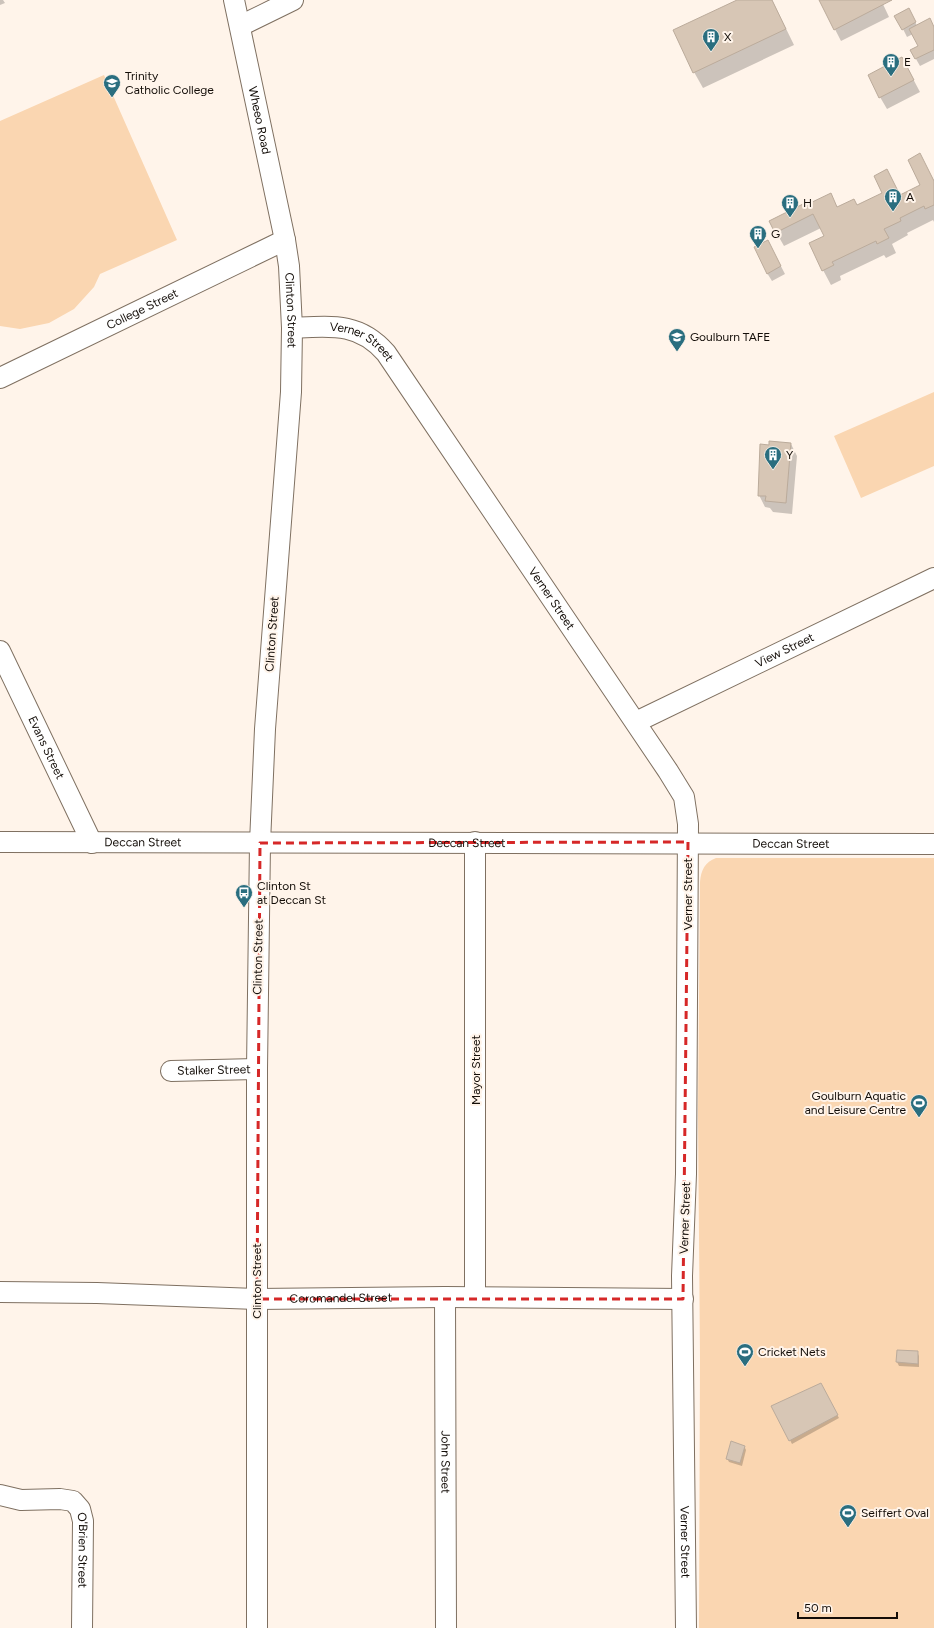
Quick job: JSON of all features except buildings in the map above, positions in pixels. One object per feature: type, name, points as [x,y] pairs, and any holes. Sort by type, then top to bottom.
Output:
[{"type":"street","name":"Wheeo Road","points":[[234,0],[285,240]]},
{"type":"street","points":[[240,26],[293,0]]},
{"type":"street","name":"Clinton Street","points":[[257,1628],[257,1070],[260,843],[266,722],[291,392],[292,328],[289,266],[285,240]]},
{"type":"street","name":"College Street","points":[[0,378],[285,240]]},
{"type":"street","name":"Verner Street","points":[[292,328],[328,326],[348,328],[368,337],[378,344],[386,353],[636,722],[684,797],[688,815],[686,1174],[683,1299],[686,1628]]},
{"type":"street","name":"View Street","points":[[636,722],[934,578]]},
{"type":"street","name":"Evans Street","points":[[0,651],[92,843]]},
{"type":"street","name":"Deccan Street","points":[[0,842],[688,842],[934,844]]},
{"type":"street","name":"Mayor Street","points":[[475,842],[475,1297]]},
{"type":"street","name":"Stalker Street","points":[[170,1071],[257,1070]]},
{"type":"street","name":"Coromandel Street","points":[[0,1292],[97,1293],[257,1299],[475,1297],[683,1299]]},
{"type":"street","name":"John Street","points":[[445,1297],[446,1628]]},
{"type":"street","name":"O'Brien Street","points":[[0,1494],[21,1500],[60,1499],[73,1501],[80,1509],[83,1521],[82,1628]]},
{"type":"highlighted area","points":[[688,842],[683,1299],[257,1299],[260,843]]},
{"type":"shaded area","points":[[104,75],[177,240],[100,274],[94,287],[74,309],[49,323],[20,329],[0,326],[0,121]]},
{"type":"shaded area","points":[[934,392],[934,466],[861,498],[834,436]]},
{"type":"shaded area","points":[[716,858],[934,858],[934,1628],[699,1628],[700,1359],[698,1113],[700,882],[701,874],[706,864]]},
{"type":"place","name":"X","points":[[711,52]]},
{"type":"place","name":"E","points":[[891,77]]},
{"type":"place","name":"Trinity Catholic College","points":[[112,98]]},
{"type":"place","name":"A","points":[[893,212]]},
{"type":"place","name":"H","points":[[790,218]]},
{"type":"place","name":"G","points":[[758,249]]},
{"type":"place","name":"Goulburn TAFE","points":[[677,352]]},
{"type":"place","name":"Y","points":[[773,470]]},
{"type":"place","name":"Clinton St at Deccan St","points":[[244,908]]},
{"type":"place","name":"Goulburn Aquatic and Leisure Centre","points":[[919,1118]]},
{"type":"place","name":"Cricket Nets","points":[[745,1367]]},
{"type":"place","name":"Seiffert Oval","points":[[848,1528]]}]
